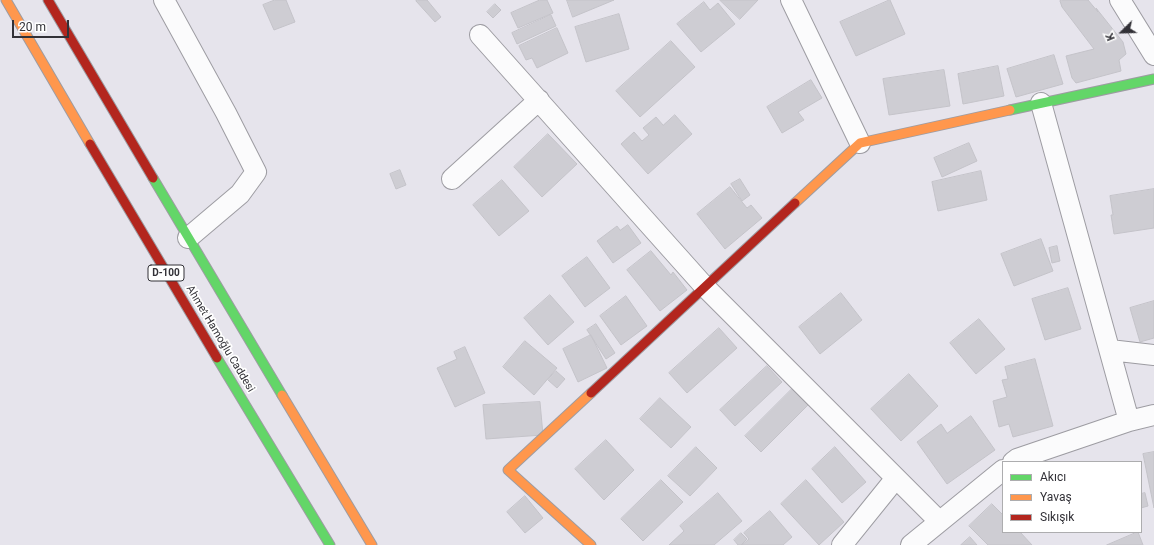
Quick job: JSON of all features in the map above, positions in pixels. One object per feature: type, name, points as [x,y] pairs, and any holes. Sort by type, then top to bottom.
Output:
[{"type":"main road","name":"Ahmet Hamoğlu Caddesi","points":[[6,0],[174,286],[330,545]]},
{"type":"main road","points":[[48,0],[188,238],[372,545]]},
{"type":"main road","points":[[591,545],[508,470],[860,143],[1154,79]]},
{"type":"street","points":[[164,0],[226,113],[256,172],[240,194],[188,238]]},
{"type":"street","points":[[791,0],[860,143]]},
{"type":"street","points":[[1120,0],[1154,55]]},
{"type":"street","points":[[480,35],[705,287],[939,522]]},
{"type":"street","points":[[452,179],[539,100]]},
{"type":"street","points":[[1041,103],[1129,421]]},
{"type":"street","points":[[1110,350],[1154,355]]},
{"type":"street","points":[[1014,461],[1129,421],[1154,415]]},
{"type":"street","points":[[911,545],[1002,471]]},
{"type":"street","points":[[847,544],[896,478]]},
{"type":"building","points":[[275,0],[286,0],[295,22],[274,30],[263,5]]},
{"type":"building","points":[[427,0],[441,17],[435,22],[416,1]]},
{"type":"building","points":[[540,0],[547,0],[553,13],[518,28],[511,13]]},
{"type":"building","points":[[567,0],[614,0],[573,17]]},
{"type":"building","points":[[720,0],[758,0],[740,19]]},
{"type":"building","points":[[890,0],[905,34],[856,56],[840,22]]},
{"type":"building","points":[[1088,0],[1098,12],[1096,8],[1123,42],[1126,54],[1119,60],[1121,71],[1076,83],[1072,78],[1066,56],[1094,49],[1062,7],[1060,1]]},
{"type":"building","points":[[704,2],[710,10],[718,3],[735,24],[701,52],[677,24]]},
{"type":"building","points":[[495,4],[501,10],[493,18],[487,12]]},
{"type":"building","points":[[619,14],[629,49],[586,62],[575,27]]},
{"type":"building","points":[[551,15],[556,26],[517,44],[512,33]]},
{"type":"building","points":[[557,28],[568,53],[537,68],[532,58],[526,60],[519,46]]},
{"type":"building","points":[[671,41],[695,67],[640,117],[616,91]]},
{"type":"building","points":[[1054,55],[1063,84],[1016,97],[1007,69]]},
{"type":"building","points":[[998,66],[1004,96],[963,104],[958,74]]},
{"type":"building","points":[[944,70],[950,106],[889,115],[883,79]]},
{"type":"building","points":[[811,80],[822,98],[798,112],[804,120],[782,133],[767,107]]},
{"type":"building","points":[[675,115],[692,134],[648,174],[621,144],[634,132],[642,141],[649,135],[643,128],[656,117],[663,125]]},
{"type":"building","points":[[548,134],[577,164],[542,197],[514,167]]},
{"type":"building","points":[[969,143],[977,161],[942,177],[934,158]]},
{"type":"building","points":[[400,170],[406,185],[396,189],[390,174]]},
{"type":"building","points":[[981,171],[987,200],[938,211],[932,182]]},
{"type":"building","points":[[740,179],[750,195],[742,201],[731,184]]},
{"type":"building","points":[[502,180],[529,211],[499,236],[473,205]]},
{"type":"building","points":[[730,187],[747,208],[751,205],[762,218],[725,249],[697,214]]},
{"type":"building","points":[[1154,189],[1154,228],[1114,234],[1110,196]]},
{"type":"building","points":[[628,225],[641,243],[613,263],[597,241],[617,226],[620,230]]},
{"type":"building","points":[[1041,239],[1053,271],[1014,286],[1001,254]]},
{"type":"building","points":[[1057,246],[1060,261],[1052,263],[1049,248]]},
{"type":"building","points":[[651,251],[671,275],[673,272],[687,290],[660,311],[627,270]]},
{"type":"building","points":[[587,257],[610,288],[585,307],[562,276]]},
{"type":"building","points":[[1068,288],[1081,329],[1045,340],[1032,299]]},
{"type":"building","points":[[841,293],[862,320],[820,354],[799,327]]},
{"type":"building","points":[[550,295],[574,322],[548,345],[524,318]]},
{"type":"building","points":[[626,296],[647,326],[621,345],[600,316]]},
{"type":"building","points":[[1154,301],[1154,338],[1140,342],[1130,308]]},
{"type":"building","points":[[979,319],[1005,349],[976,374],[950,343]]},
{"type":"building","points":[[596,324],[615,353],[606,359],[587,330]]},
{"type":"building","points":[[719,328],[737,348],[687,393],[669,373]]},
{"type":"building","points":[[591,335],[607,368],[578,382],[563,349]]},
{"type":"building","points":[[525,341],[557,368],[534,395],[503,367]]},
{"type":"building","points":[[465,347],[485,393],[455,407],[437,368],[457,359],[454,352]]},
{"type":"building","points":[[1035,359],[1053,426],[1013,437],[1009,424],[999,427],[993,401],[1007,397],[1002,380],[1008,379],[1005,367]]},
{"type":"building","points":[[767,366],[782,382],[735,426],[720,410]]},
{"type":"building","points":[[556,371],[565,379],[557,388],[548,380]]},
{"type":"building","points":[[909,374],[938,406],[901,441],[871,409]]},
{"type":"building","points":[[792,389],[808,405],[761,452],[745,436]]},
{"type":"building","points":[[660,398],[691,427],[671,448],[640,419]]},
{"type":"building","points":[[540,402],[543,435],[486,439],[483,405]]},
{"type":"building","points":[[971,416],[995,450],[947,484],[917,442],[941,424],[947,433]]},
{"type":"building","points":[[606,440],[634,470],[604,500],[575,469]]},
{"type":"building","points":[[696,447],[717,468],[690,496],[668,476]]},
{"type":"building","points":[[835,447],[866,482],[842,503],[812,469]]},
{"type":"building","points":[[1154,452],[1154,508],[1143,454]]},
{"type":"building","points":[[661,480],[683,502],[643,541],[621,519]]},
{"type":"building","points":[[806,480],[844,522],[819,545],[781,504]]},
{"type":"building","points":[[718,493],[742,521],[714,545],[669,545],[684,531],[680,526]]},
{"type":"building","points":[[1145,493],[1148,506],[1142,508],[1142,494]]},
{"type":"building","points":[[525,496],[543,518],[525,533],[507,512]]},
{"type":"building","points":[[992,504],[1002,514],[1002,533],[1021,533],[1032,545],[988,545],[969,526]]},
{"type":"building","points":[[770,511],[792,537],[783,545],[742,545],[749,539],[744,533]]},
{"type":"building","points":[[741,533],[747,539],[741,545],[738,545],[734,540]]},
{"type":"building","points":[[1138,533],[1143,545],[1107,545]]},
{"type":"building","points":[[970,537],[977,545],[961,545]]},
{"type":"traffic: fast","points":[[1010,110],[1154,79]]},
{"type":"traffic: fast","points":[[153,178],[282,395]]},
{"type":"traffic: fast","points":[[217,358],[330,545]]},
{"type":"traffic: slow","points":[[6,0],[90,144]]},
{"type":"traffic: slow","points":[[795,203],[860,143],[1010,110]]},
{"type":"traffic: slow","points":[[591,393],[508,470],[591,545]]},
{"type":"traffic: slow","points":[[282,395],[372,545]]},
{"type":"traffic: jam","points":[[48,0],[153,178]]},
{"type":"traffic: jam","points":[[90,144],[217,358]]},
{"type":"traffic: jam","points":[[591,393],[795,203]]}]
